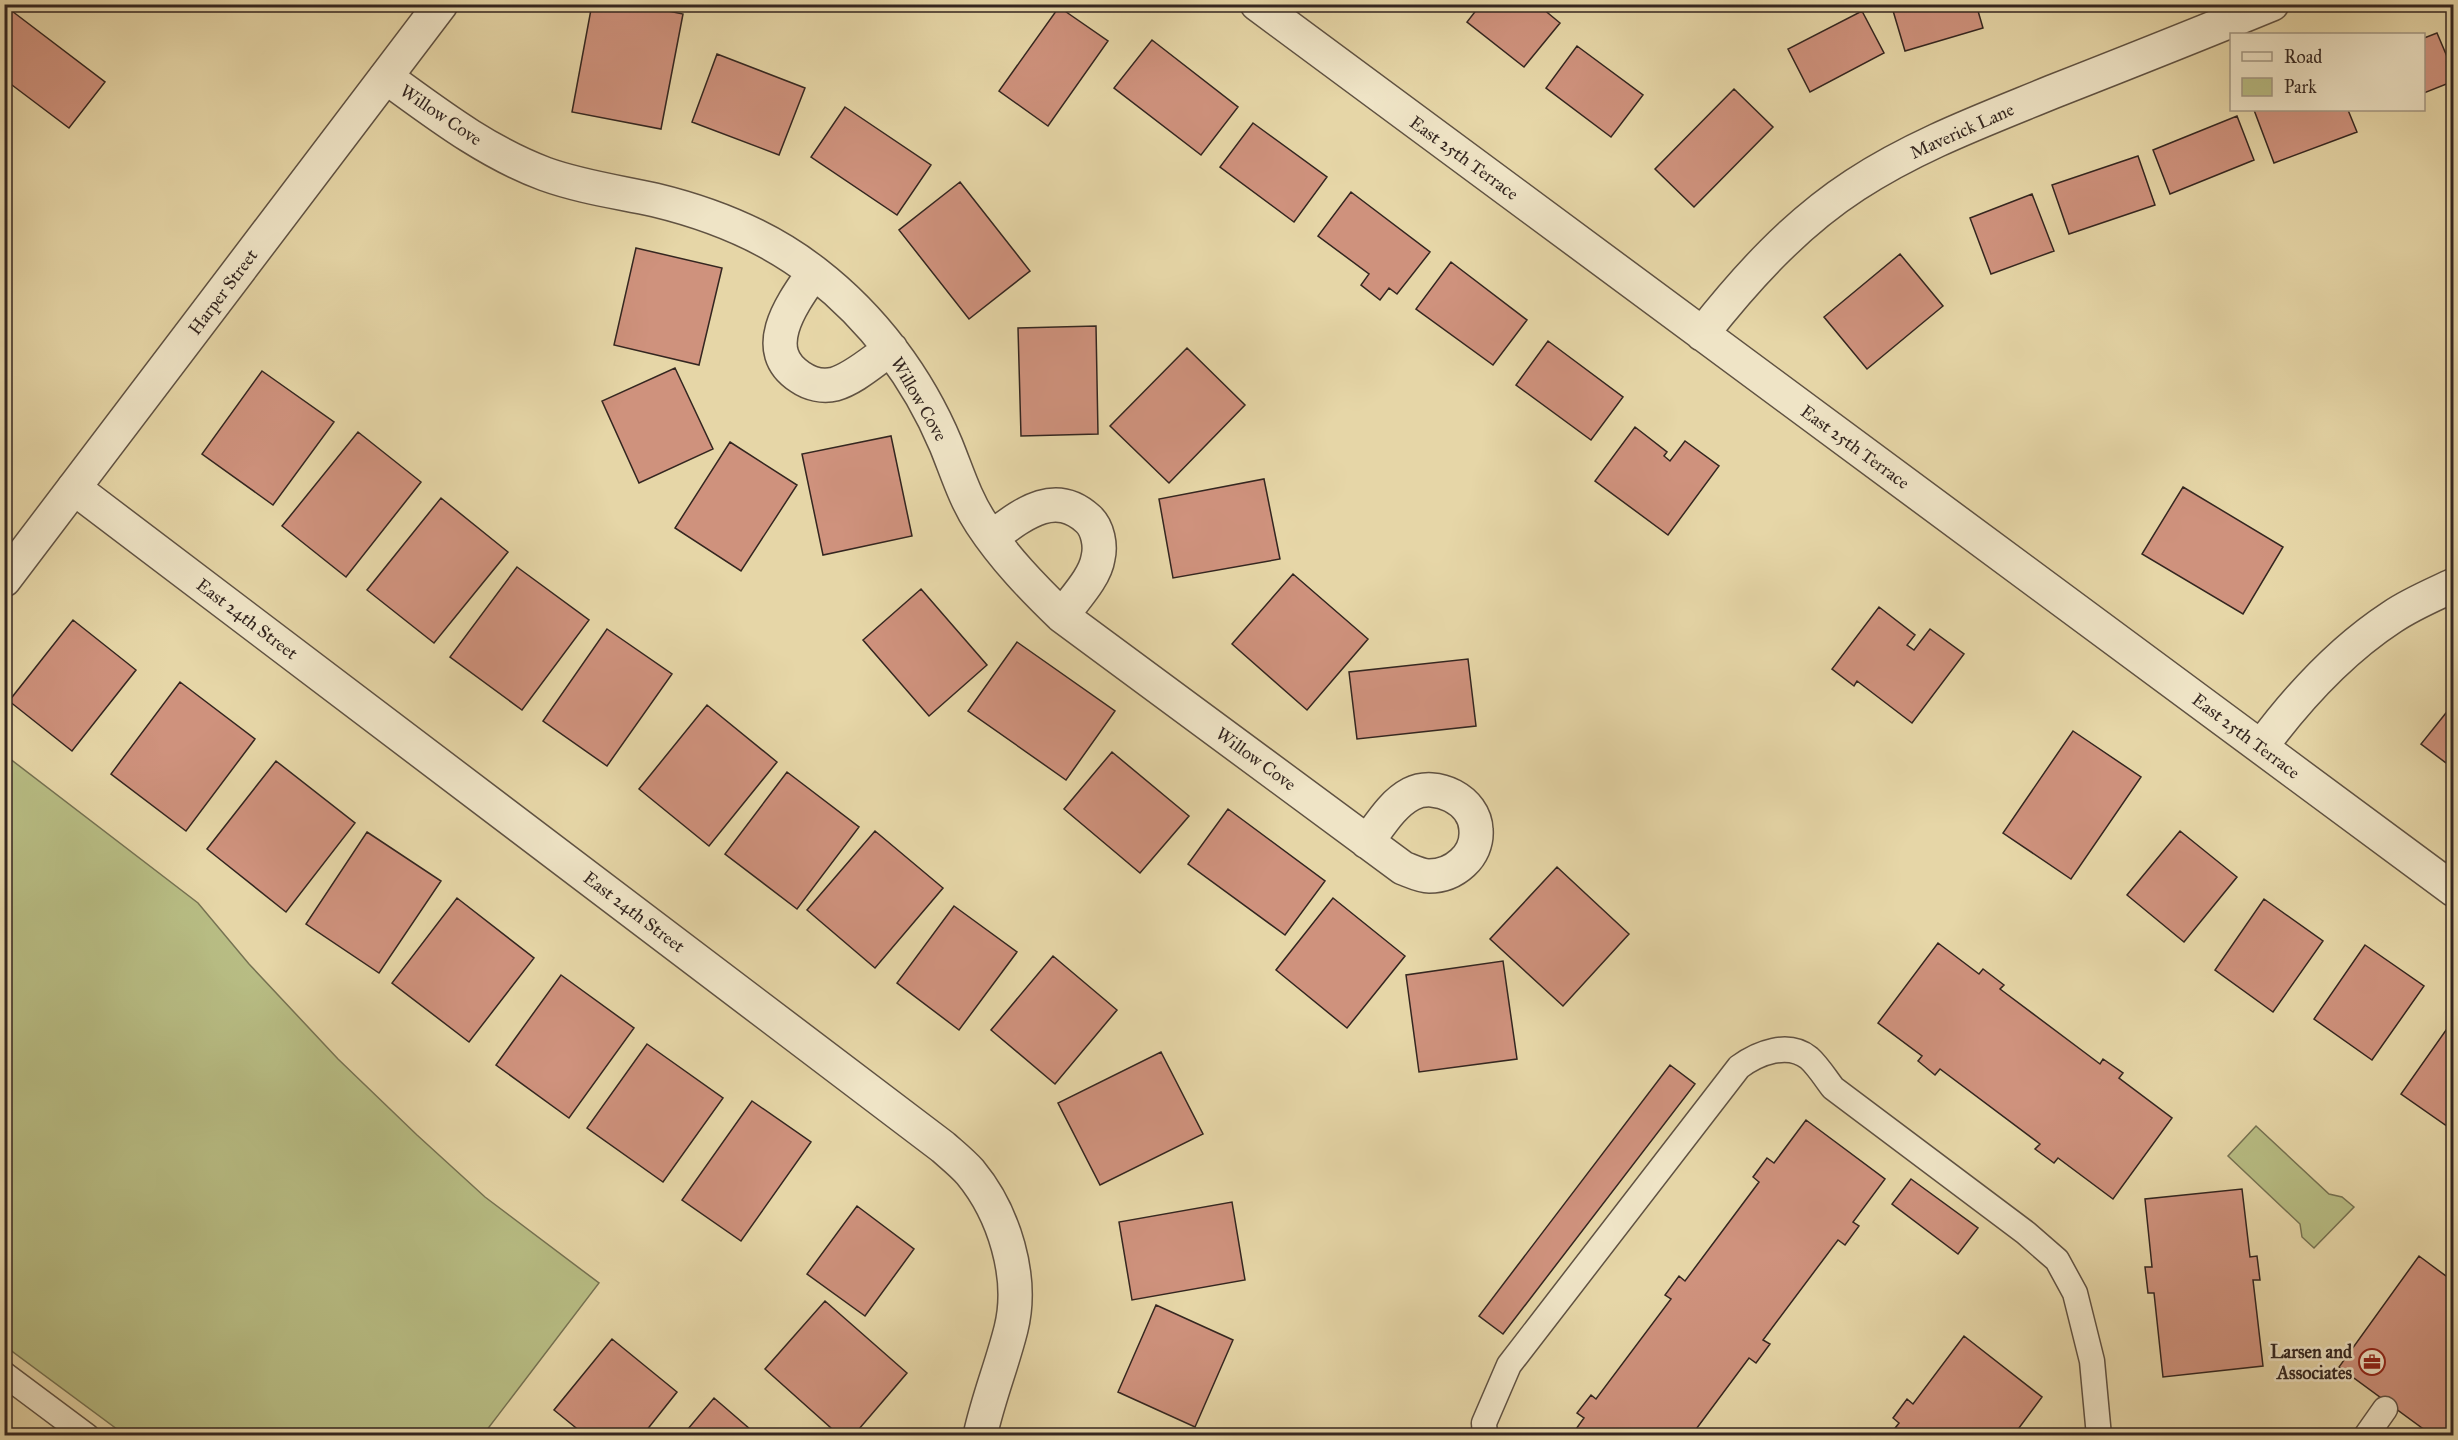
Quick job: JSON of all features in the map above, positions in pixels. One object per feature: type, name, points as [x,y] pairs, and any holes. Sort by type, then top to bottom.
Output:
[{"type":"street","name":"Harper Street","points":[[4,580],[441,4]]},
{"type":"street","name":"East 25th Terrace","points":[[1257,4],[2454,890]]},
{"type":"street","name":"Maverick Lane","points":[[1702,334],[1739,287],[1795,232],[1853,186],[1907,154],[1961,129],[2272,4]]},
{"type":"street","name":"Willow Cove","points":[[386,77],[476,141],[545,174],[600,190],[701,212],[752,232],[814,272],[856,307],[891,349],[925,402],[946,445],[960,484],[1015,570],[1062,616],[1367,842]]},
{"type":"street","points":[[814,272],[792,304],[782,324],[779,342],[785,362],[798,376],[816,385],[835,384],[891,349]]},
{"type":"street","name":"East 24th Street","points":[[74,488],[943,1147],[970,1172],[989,1202],[1004,1235],[1015,1287],[1011,1327],[980,1436]]},
{"type":"street","points":[[992,537],[1020,517],[1043,507],[1060,504],[1077,510],[1091,522],[1099,541],[1098,560],[1062,616]]},
{"type":"street","points":[[2261,747],[2288,710],[2342,654],[2393,616],[2454,585]]},
{"type":"lane","points":[[1485,1436],[1484,1424],[1509,1365],[1739,1067],[1754,1055],[1791,1050],[1808,1057],[1833,1088],[2026,1233],[2057,1260],[2074,1293],[2092,1361],[2099,1436]]},
{"type":"lane","points":[[4,1374],[87,1436]]},
{"type":"lane","points":[[2366,1436],[2385,1409]]},
{"type":"path","points":[[538,1432],[544,1436]]},
{"type":"green space","points":[[5,755],[198,903],[249,964],[338,1059],[417,1135],[485,1197],[599,1283],[483,1435],[125,1435],[5,1346]]},
{"type":"green space","points":[[2256,1126],[2329,1194],[2342,1197],[2354,1207],[2314,1248],[2302,1237],[2300,1224],[2228,1156]]},
{"type":"building","points":[[592,4],[634,4],[683,14],[661,129],[572,112]]},
{"type":"building","points":[[1481,4],[1537,4],[1560,23],[1524,67],[1467,22]]},
{"type":"building","points":[[1891,4],[1976,4],[1983,28],[1905,51]]},
{"type":"building","points":[[4,5],[105,82],[69,128],[4,79]]},
{"type":"building","points":[[1059,7],[1108,41],[1048,126],[999,91]]},
{"type":"building","points":[[1862,11],[1884,53],[1810,92],[1788,49]]},
{"type":"building","points":[[2437,33],[2454,73],[2454,81],[2425,93],[2425,38]]},
{"type":"building","points":[[1152,40],[1238,107],[1201,155],[1114,88]]},
{"type":"building","points":[[1577,46],[1643,95],[1611,137],[1546,88]]},
{"type":"building","points":[[717,54],[805,88],[779,155],[692,122]]},
{"type":"building","points":[[1734,89],[1773,127],[1694,207],[1655,169]]},
{"type":"building","points":[[845,107],[931,165],[897,215],[811,157]]},
{"type":"building","points":[[2254,111],[2348,111],[2357,132],[2274,163]]},
{"type":"building","points":[[2237,116],[2254,160],[2170,194],[2153,150]]},
{"type":"building","points":[[1253,123],[1327,177],[1294,222],[1220,167]]},
{"type":"building","points":[[2138,156],[2155,205],[2069,234],[2052,185]]},
{"type":"building","points":[[960,182],[1030,271],[969,319],[899,230]]},
{"type":"building","points":[[1351,192],[1430,252],[1397,294],[1389,288],[1380,300],[1361,285],[1369,274],[1318,236]]},
{"type":"building","points":[[2032,194],[2054,251],[1991,274],[1970,218]]},
{"type":"building","points":[[636,248],[722,268],[699,365],[614,345]]},
{"type":"building","points":[[1900,254],[1943,306],[1867,369],[1824,317]]},
{"type":"building","points":[[1451,262],[1527,320],[1493,365],[1416,309]]},
{"type":"building","points":[[1096,326],[1098,434],[1021,436],[1018,328]]},
{"type":"building","points":[[1548,341],[1623,397],[1591,440],[1516,385]]},
{"type":"building","points":[[1187,348],[1245,405],[1169,483],[1110,426]]},
{"type":"building","points":[[675,368],[713,449],[639,483],[602,401]]},
{"type":"building","points":[[262,371],[334,422],[273,505],[202,454]]},
{"type":"building","points":[[1635,427],[1667,452],[1664,456],[1670,461],[1685,441],[1719,466],[1668,535],[1595,481]]},
{"type":"building","points":[[358,432],[421,482],[346,577],[282,526]]},
{"type":"building","points":[[891,436],[912,536],[823,555],[802,454]]},
{"type":"building","points":[[730,442],[797,485],[741,571],[675,528]]},
{"type":"building","points":[[1264,479],[1280,559],[1173,578],[1159,499]]},
{"type":"building","points":[[2183,487],[2283,547],[2243,614],[2142,554]]},
{"type":"building","points":[[441,498],[508,552],[434,643],[367,590]]},
{"type":"building","points":[[517,567],[589,620],[522,710],[450,657]]},
{"type":"building","points":[[1293,574],[1368,639],[1307,710],[1232,644]]},
{"type":"building","points":[[921,589],[987,665],[929,716],[863,640]]},
{"type":"building","points":[[1879,607],[1915,635],[1907,645],[1914,650],[1930,629],[1964,654],[1912,723],[1857,681],[1854,686],[1832,669]]},
{"type":"building","points":[[73,620],[136,670],[72,751],[9,701]]},
{"type":"building","points":[[607,629],[672,674],[607,766],[543,721]]},
{"type":"building","points":[[1017,642],[1115,711],[1066,780],[968,711]]},
{"type":"building","points":[[1468,659],[1476,726],[1357,739],[1349,672]]},
{"type":"building","points":[[180,682],[255,739],[186,831],[111,774]]},
{"type":"building","points":[[2454,703],[2454,769],[2421,744]]},
{"type":"building","points":[[707,705],[777,762],[709,846],[639,789]]},
{"type":"building","points":[[2073,731],[2141,777],[2071,879],[2003,833]]},
{"type":"building","points":[[1112,752],[1189,816],[1140,873],[1064,809]]},
{"type":"building","points":[[276,761],[355,823],[286,912],[207,849]]},
{"type":"building","points":[[787,772],[859,827],[797,909],[725,854]]},
{"type":"building","points":[[1228,809],[1325,881],[1285,935],[1188,864]]},
{"type":"building","points":[[875,831],[943,888],[875,968],[807,910]]},
{"type":"building","points":[[2180,831],[2237,877],[2184,942],[2127,895]]},
{"type":"building","points":[[367,832],[441,881],[379,973],[306,924]]},
{"type":"building","points":[[1557,867],[1629,934],[1563,1006],[1490,939]]},
{"type":"building","points":[[457,898],[534,958],[469,1042],[392,983]]},
{"type":"building","points":[[1333,898],[1405,956],[1347,1028],[1276,970]]},
{"type":"building","points":[[2264,899],[2323,941],[2273,1012],[2215,970]]},
{"type":"building","points":[[954,906],[1017,952],[959,1030],[897,983]]},
{"type":"building","points":[[1938,943],[1979,974],[1983,969],[2004,985],[2000,989],[2100,1064],[2103,1059],[2123,1073],[2119,1078],[2172,1118],[2113,1199],[2058,1158],[2054,1163],[2035,1149],[2040,1144],[1940,1069],[1935,1075],[1918,1061],[1922,1056],[1878,1023]]},
{"type":"building","points":[[2365,945],[2424,986],[2372,1060],[2314,1019]]},
{"type":"building","points":[[1053,956],[1117,1010],[1055,1084],[991,1030]]},
{"type":"building","points":[[1503,961],[1517,1059],[1419,1072],[1406,975]]},
{"type":"building","points":[[561,975],[634,1028],[569,1118],[496,1065]]},
{"type":"building","points":[[2451,1023],[2454,1025],[2454,1131],[2401,1094]]},
{"type":"building","points":[[647,1044],[723,1098],[663,1182],[587,1128]]},
{"type":"building","points":[[1161,1052],[1203,1134],[1100,1185],[1058,1103]]},
{"type":"building","points":[[1670,1065],[1695,1084],[1503,1334],[1479,1316]]},
{"type":"building","points":[[752,1101],[811,1142],[741,1241],[682,1200]]},
{"type":"building","points":[[1806,1120],[1885,1179],[1853,1222],[1859,1226],[1845,1245],[1838,1240],[1763,1340],[1770,1344],[1756,1363],[1749,1358],[1691,1436],[1571,1436],[1584,1418],[1577,1413],[1591,1395],[1596,1399],[1671,1299],[1665,1295],[1679,1276],[1685,1281],[1759,1182],[1753,1177],[1767,1158],[1774,1163]]},
{"type":"building","points":[[1911,1179],[1978,1228],[1958,1254],[1892,1204]]},
{"type":"building","points":[[2242,1189],[2250,1257],[2257,1256],[2260,1280],[2253,1280],[2263,1366],[2163,1377],[2154,1293],[2148,1293],[2145,1267],[2152,1267],[2145,1199]]},
{"type":"building","points":[[1232,1202],[1245,1280],[1132,1300],[1119,1222]]},
{"type":"building","points":[[857,1206],[914,1249],[865,1316],[807,1274]]},
{"type":"building","points":[[2419,1256],[2454,1282],[2453,1436],[2433,1436],[2339,1367]]},
{"type":"building","points":[[825,1301],[907,1373],[853,1436],[840,1436],[765,1369]]},
{"type":"building","points":[[1156,1305],[1233,1340],[1195,1427],[1118,1392]]},
{"type":"building","points":[[1964,1336],[2042,1397],[2013,1436],[1889,1436],[1899,1423],[1893,1418],[1907,1399],[1913,1404]]},
{"type":"building","points":[[612,1339],[677,1392],[642,1436],[586,1436],[554,1410]]},
{"type":"building","points":[[714,1398],[758,1436],[682,1436]]},
{"type":"building","points":[[1155,1429],[1162,1436],[1147,1436]]},
{"type":"place","name":"Larsen and Associates","points":[[2372,1362]]}]
